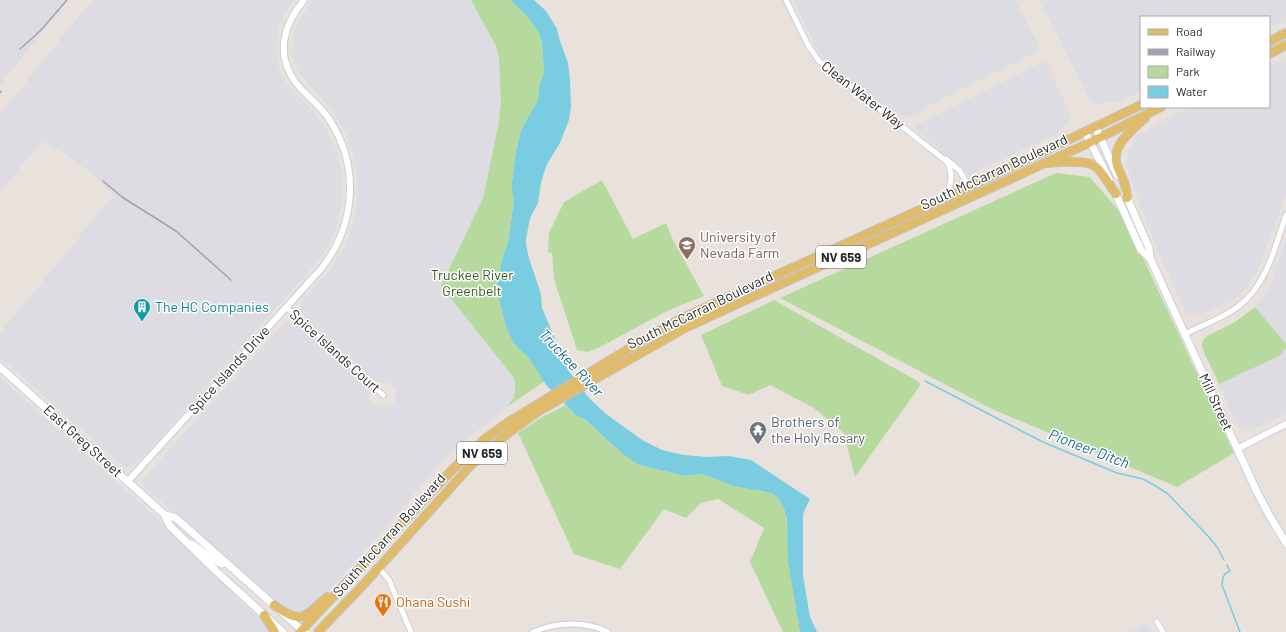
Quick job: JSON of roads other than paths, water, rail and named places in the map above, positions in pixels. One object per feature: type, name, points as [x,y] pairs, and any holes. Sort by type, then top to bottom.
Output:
[{"type":"main road","points":[[1270,41],[1286,33]]},
{"type":"main road","points":[[1270,53],[1286,45]]},
{"type":"main road","name":"South McCarran Boulevard","points":[[593,376],[653,334],[714,304],[946,198],[1140,106]]},
{"type":"main road","name":"South McCarran Boulevard","points":[[302,631],[406,520],[431,491],[470,452],[507,423],[678,332],[1091,142],[1159,108]]},
{"type":"main road","points":[[1127,198],[1126,185],[1117,165],[1116,152],[1123,140],[1152,112]]},
{"type":"main road","name":"Mill Street","points":[[1096,128],[1149,248],[1150,258],[1268,513],[1286,543]]},
{"type":"main road","name":"Mill Street","points":[[1085,132],[1116,194],[1141,250],[1150,258]]},
{"type":"main road","points":[[1041,164],[1073,162],[1093,164],[1116,194]]},
{"type":"main road","points":[[714,304],[718,313]]},
{"type":"main road","name":"East Greg Street","points":[[0,366],[165,515],[177,519],[302,631]]},
{"type":"main road","name":"South McCarran Boulevard","points":[[318,632],[379,568],[470,465],[544,404]]},
{"type":"main road","name":"East Greg Street","points":[[165,515],[168,523],[214,570],[284,632]]},
{"type":"main road","points":[[185,541],[200,549],[217,563],[222,564],[225,562]]},
{"type":"main road","points":[[274,605],[289,616],[303,616],[361,568]]},
{"type":"main road","points":[[264,615],[275,632]]},
{"type":"street","name":"Spice Islands Drive","points":[[128,482],[321,269],[337,245],[347,218],[350,190],[347,161],[338,134],[323,110],[296,83],[284,56],[284,41],[287,27],[293,14],[304,0]]},
{"type":"street","name":"Clean Water Way","points":[[786,0],[808,45],[819,61],[943,158],[957,167],[969,187]]},
{"type":"street","name":"Clean Water Way","points":[[943,158],[948,164],[952,174],[946,198]]},
{"type":"street","points":[[1185,334],[1230,312],[1247,299],[1255,290],[1266,270],[1286,215]]},
{"type":"street","name":"Spice Islands Court","points":[[286,307],[383,395]]},
{"type":"street","points":[[1238,449],[1286,424]]},
{"type":"street","points":[[379,568],[389,580],[411,632]]},
{"type":"street","points":[[1157,622],[1162,632]]},
{"type":"street","points":[[533,632],[550,626],[571,624],[583,624],[608,632]]},
{"type":"water","points":[[510,0],[534,0],[546,11],[557,29],[568,63],[571,107],[569,120],[560,143],[547,164],[541,182],[538,203],[530,218],[526,245],[541,294],[542,308],[568,370],[589,398],[606,414],[642,440],[662,450],[684,455],[707,457],[728,456],[751,460],[810,499],[803,514],[803,576],[810,617],[817,632],[800,632],[788,561],[787,520],[780,500],[773,494],[733,486],[703,474],[685,476],[639,465],[625,456],[584,419],[575,415],[547,386],[528,357],[514,344],[506,327],[498,295],[498,280],[502,259],[508,242],[514,201],[512,182],[516,151],[521,130],[538,100],[539,87],[544,72],[542,43],[538,31],[526,15]]},
{"type":"waterway","name":"Pioneer Ditch","points":[[925,381],[1043,442],[1117,473],[1143,479],[1154,485],[1168,494],[1208,536],[1217,547],[1224,560]]},
{"type":"waterway","name":"Pioneer Ditch","points":[[1227,565],[1230,571],[1224,576],[1222,585],[1240,632]]},
{"type":"railway","points":[[20,49],[40,31],[67,0]]},
{"type":"railway","points":[[103,181],[122,197],[176,231],[231,280]]},
{"type":"place","name":"University of Nevada Farm","points":[[687,260]]},
{"type":"place","name":"The HC Companies","points":[[142,322]]},
{"type":"place","name":"Brothers of the Holy Rosary","points":[[758,445]]},
{"type":"place","name":"Ohana Sushi","points":[[383,617]]},
{"type":"park label","name":"Truckee River Greenbelt","points":[[472,284]]},
{"type":"water label","name":"Truckee River","points":[[571,363]]}]
